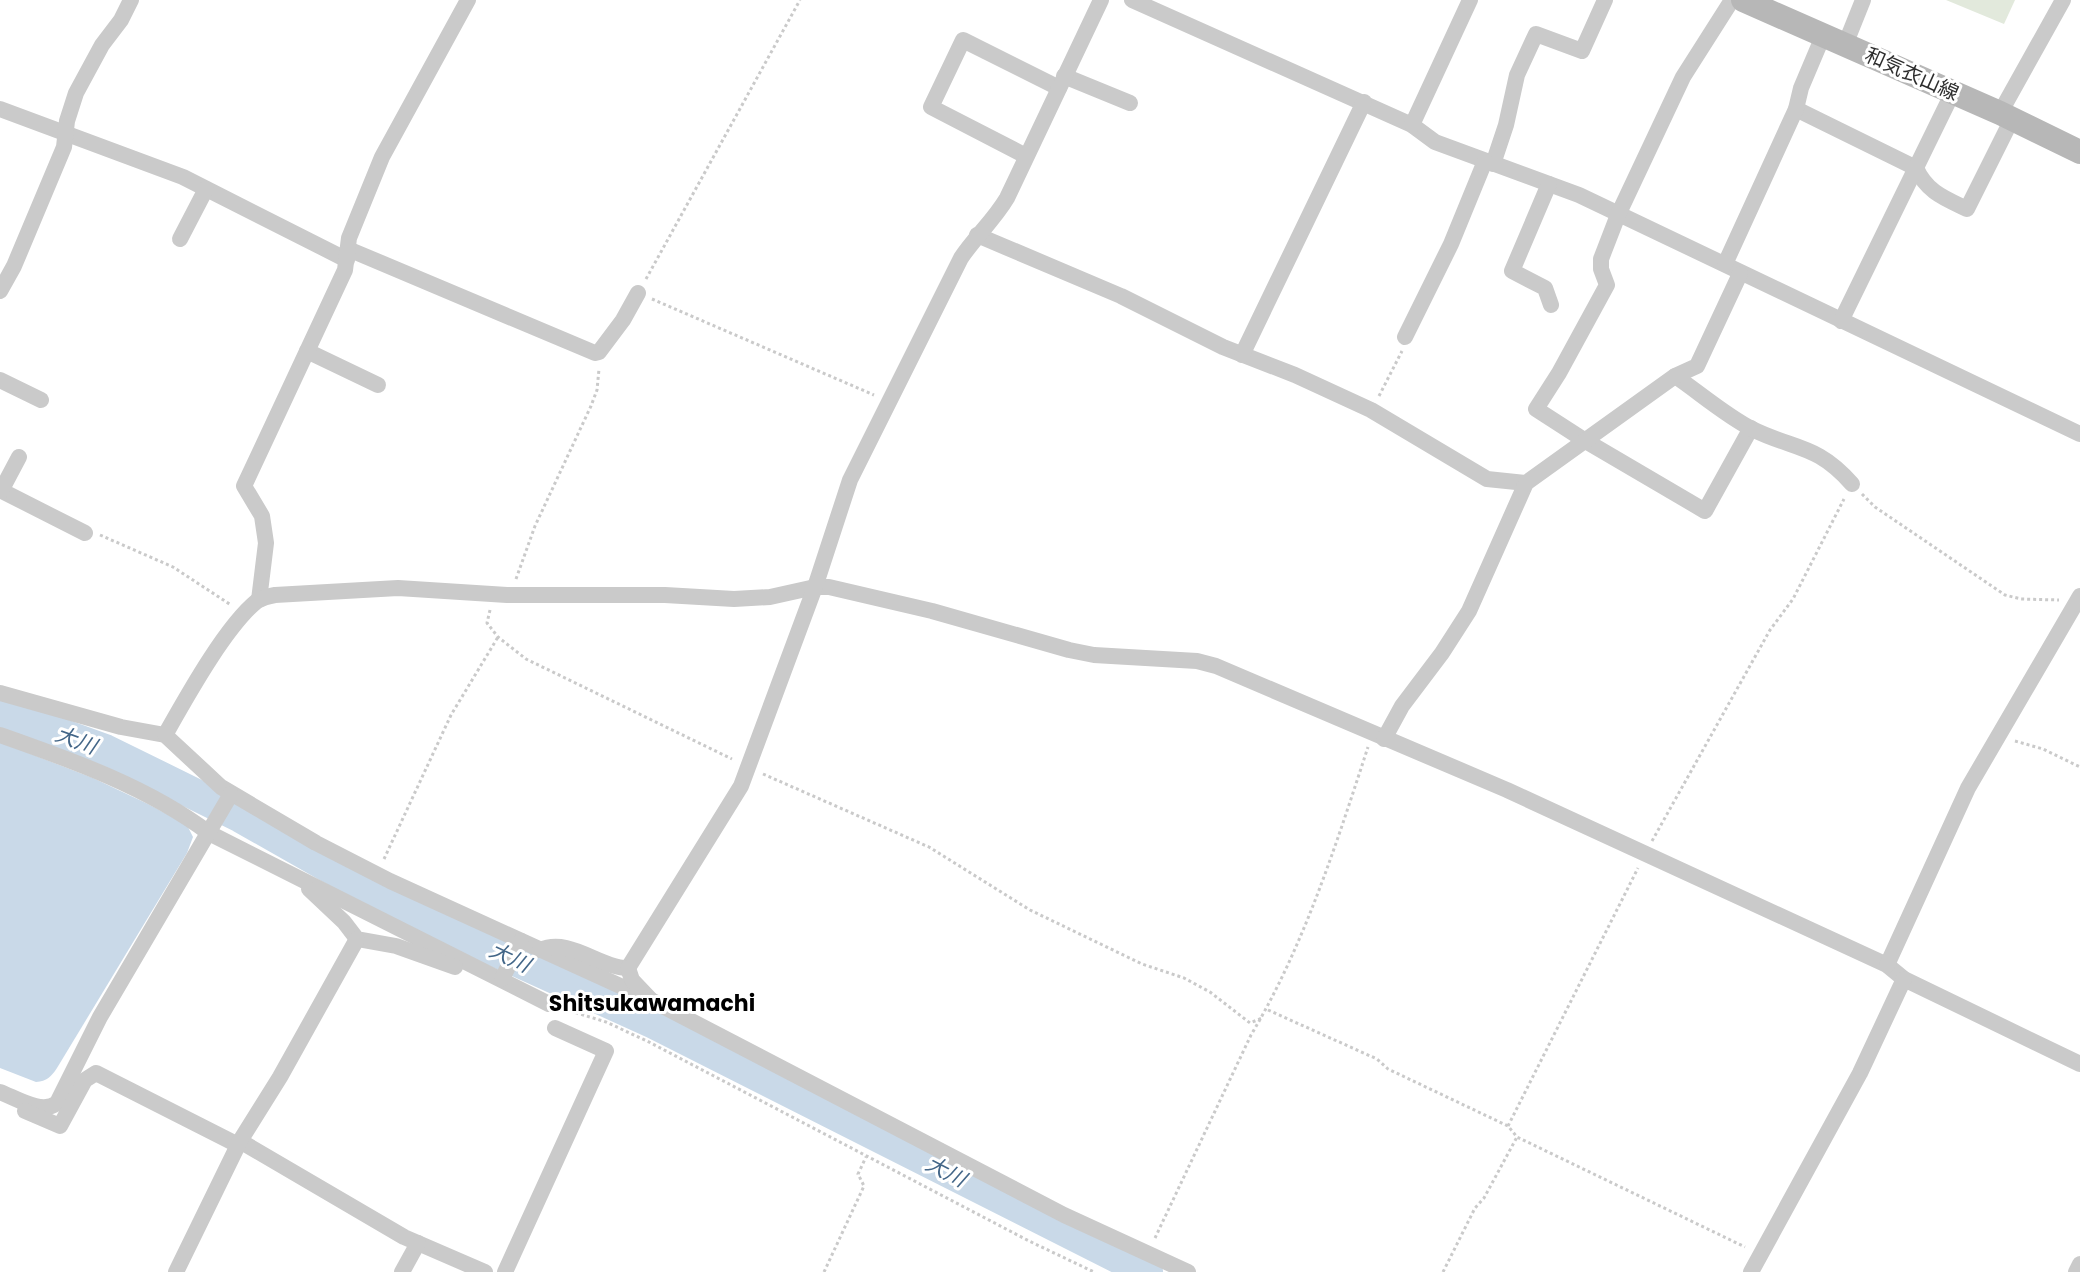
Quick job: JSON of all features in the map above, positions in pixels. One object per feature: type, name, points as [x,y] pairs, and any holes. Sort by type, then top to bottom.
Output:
[{"type":"main road","name":"和気衣山線","points":[[1743,0],[1953,92],[2080,152]]},
{"type":"street","points":[[0,291],[14,266],[67,135],[67,121],[76,93],[102,45],[121,21],[131,0]]},
{"type":"street","points":[[259,600],[266,543],[262,516],[244,486],[307,351],[347,255],[361,203],[382,158],[468,0]]},
{"type":"street","points":[[628,968],[741,786],[815,587],[849,480],[961,258],[977,235],[997,215],[1101,0]]},
{"type":"street","points":[[1132,0],[1412,124],[1435,142],[1549,184],[1618,215],[2080,434]]},
{"type":"street","points":[[1412,124],[1470,0]]},
{"type":"street","points":[[1405,337],[1506,125],[1517,75],[1536,34],[1582,51],[1605,0]]},
{"type":"street","points":[[1732,0],[1683,78],[1618,215],[1601,259],[1601,269],[1607,285],[1536,409],[1705,511],[1751,428]]},
{"type":"street","points":[[1845,45],[1863,0]]},
{"type":"street","points":[[1796,109],[1916,168],[1923,183],[1935,194],[1966,209],[2006,116],[2063,0]]},
{"type":"street","points":[[1725,264],[1796,109],[1801,88],[1823,36]]},
{"type":"street","points":[[1026,156],[931,107],[963,40],[1061,82],[1130,104]]},
{"type":"street","points":[[1841,321],[1953,92]]},
{"type":"street","points":[[1242,355],[1364,102]]},
{"type":"street","points":[[0,109],[183,177],[347,255],[590,352],[599,352],[623,320],[638,293]]},
{"type":"street","points":[[1549,184],[1512,271],[1545,288],[1551,305]]},
{"type":"street","points":[[180,239],[206,189]]},
{"type":"street","points":[[977,235],[1121,296],[1242,355],[1295,375],[1371,410],[1487,479],[1526,483]]},
{"type":"street","points":[[1378,736],[1443,653],[1469,611],[1526,483],[1675,376],[1697,366],[1740,274]]},
{"type":"street","points":[[307,351],[378,385]]},
{"type":"street","points":[[1675,376],[1751,428],[1804,447],[1826,459],[1852,484]]},
{"type":"street","points":[[0,380],[40,400]]},
{"type":"street","points":[[19,457],[1,491],[85,533]]},
{"type":"street","points":[[165,735],[193,688],[246,614],[259,600],[274,595],[398,588],[513,595],[665,595],[734,599],[770,597],[829,586],[932,611],[1048,646],[1094,655],[1197,661],[1216,666],[1507,790],[1887,965],[1904,979],[2080,1064]]},
{"type":"street","points":[[1887,965],[1948,831],[1999,736],[2078,604]]},
{"type":"street","points":[[0,693],[121,727],[165,735],[230,797],[390,881],[521,943],[651,1000],[1064,1215],[1188,1272]]},
{"type":"street","points":[[0,735],[59,756],[172,807],[301,879],[486,972]]},
{"type":"street","points":[[0,1092],[44,1108],[51,1108],[57,1103],[100,1017],[230,797]]},
{"type":"street","points":[[301,879],[344,922],[357,939],[387,943],[457,968],[503,976],[549,1004]]},
{"type":"street","points":[[176,1272],[239,1143],[280,1077],[357,939]]},
{"type":"street","points":[[503,976],[521,943]]},
{"type":"street","points":[[540,950],[550,946],[558,947],[591,956],[616,968],[628,968]]},
{"type":"street","points":[[628,968],[632,980],[651,1000]]},
{"type":"street","points":[[1751,1272],[1860,1073],[1904,979]]},
{"type":"street","points":[[505,1272],[606,1051],[555,1028]]},
{"type":"street","points":[[0,1100],[60,1126],[85,1080],[91,1075],[102,1074],[239,1143],[418,1243],[485,1272]]},
{"type":"street","points":[[402,1272],[418,1243]]},
{"type":"street","points":[[2076,1272],[2080,1264]]},
{"type":"path","points":[[800,0],[638,293],[887,401]]},
{"type":"path","points":[[1371,410],[1402,353],[1405,337]]},
{"type":"path","points":[[513,595],[516,575],[535,525],[597,390],[599,352]]},
{"type":"path","points":[[1508,1126],[1645,854],[1765,639],[1793,599],[1852,484],[1875,507],[2005,596],[2078,604]]},
{"type":"path","points":[[85,533],[90,530],[173,567],[246,614]]},
{"type":"path","points":[[493,594],[487,623],[498,637],[526,659],[748,767],[929,847],[1030,910],[1142,964],[1184,978],[1210,992],[1250,1023],[1262,1018]]},
{"type":"path","points":[[383,861],[451,715],[498,637]]},
{"type":"path","points":[[1154,1241],[1262,1018],[1268,1010],[1336,846],[1378,736]]},
{"type":"path","points":[[1999,736],[2043,749],[2080,767]]},
{"type":"path","points":[[549,1004],[606,1022],[647,1041],[1094,1272]]},
{"type":"path","points":[[1268,1010],[1377,1059],[1388,1069],[1508,1126],[1516,1137],[1760,1254]]},
{"type":"path","points":[[1443,1272],[1475,1208],[1484,1198],[1516,1137]]},
{"type":"path","points":[[824,1272],[864,1186],[858,1174],[866,1156]]},
{"type":"shaded area","points":[[1946,0],[2015,0],[2004,24]]},
{"type":"water","points":[[0,742],[93,778],[148,804],[187,825],[193,837],[187,853],[57,1068],[48,1078],[36,1082],[0,1068]]},
{"type":"waterway","name":"大川","points":[[0,712],[105,750],[241,817],[403,909],[654,1023],[1147,1272]]},
{"type":"district","name":"Shitsukawamachi","points":[[652,1003]]}]
